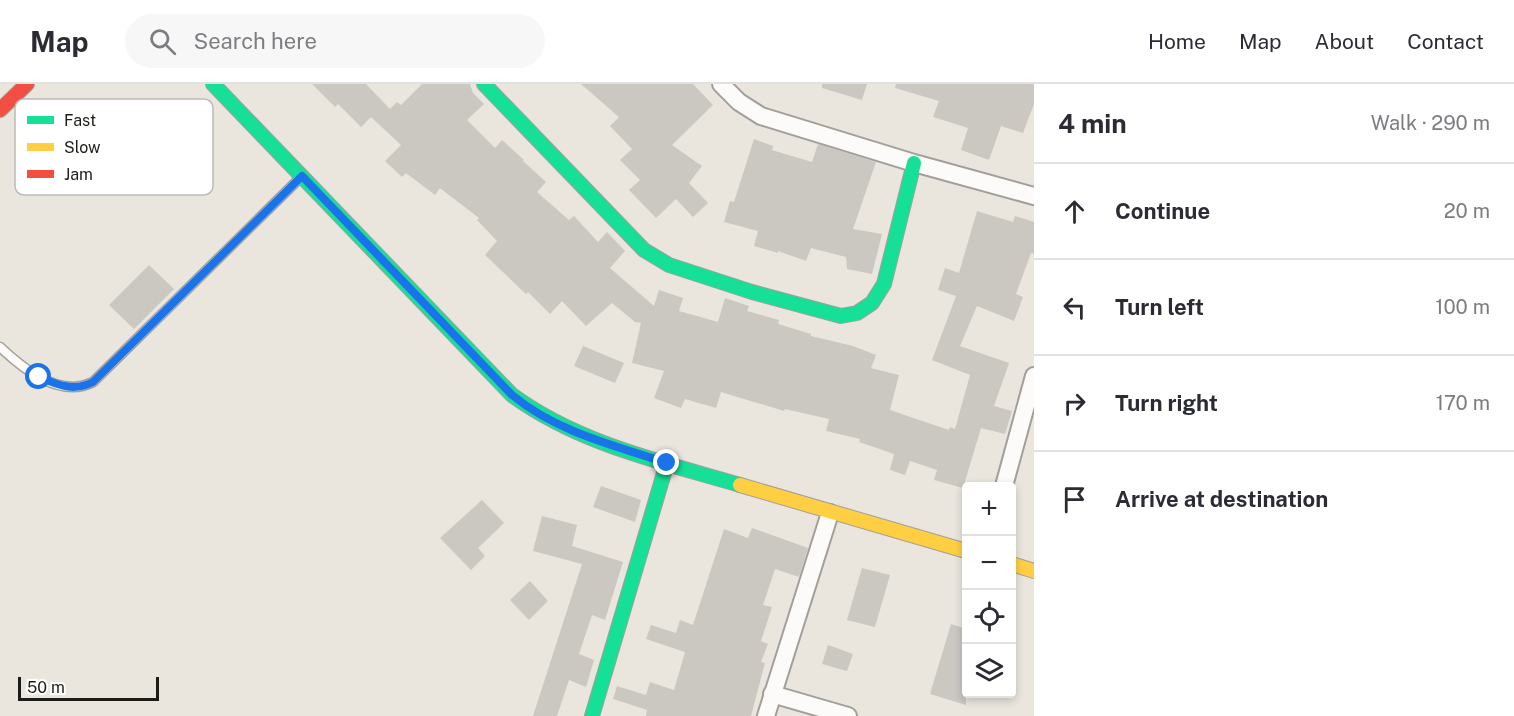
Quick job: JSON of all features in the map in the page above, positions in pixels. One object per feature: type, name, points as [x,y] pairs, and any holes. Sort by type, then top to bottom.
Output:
[{"type":"street","points":[[0,110],[27,84]]},
{"type":"street","points":[[213,84],[512,395],[528,408],[567,430],[667,463],[830,513],[962,550]]},
{"type":"street","points":[[483,84],[644,250],[669,266],[841,316],[854,315],[867,309],[876,299],[884,284],[914,163]]},
{"type":"street","points":[[721,84],[739,102],[761,116],[914,163],[1034,196]]},
{"type":"street","points":[[1005,482],[1034,376]]},
{"type":"street","points":[[592,716],[667,463]]},
{"type":"street","points":[[766,716],[830,513]]},
{"type":"street","points":[[1016,566],[1034,571]]},
{"type":"street","points":[[772,694],[848,716]]},
{"type":"lane","points":[[0,347],[26,370],[57,385],[82,388],[93,382],[302,176]]},
{"type":"building","points":[[312,84],[366,84],[390,109],[397,102],[401,105],[422,84],[470,84],[473,93],[484,104],[467,120],[495,148],[502,140],[524,160],[546,182],[537,192],[569,220],[574,216],[598,242],[607,232],[625,251],[610,268],[654,306],[659,290],[683,298],[679,311],[718,322],[725,298],[749,306],[747,311],[779,320],[778,324],[876,355],[871,368],[899,375],[890,410],[949,430],[950,427],[955,429],[970,375],[932,360],[956,296],[938,290],[945,268],[959,273],[977,211],[1013,222],[1015,216],[1034,222],[1034,254],[1031,253],[1016,294],[1023,297],[1014,321],[977,306],[960,346],[1009,363],[994,406],[1012,411],[1005,434],[981,428],[962,488],[934,480],[937,470],[910,461],[905,475],[890,470],[894,454],[859,442],[860,439],[826,431],[829,419],[785,409],[784,411],[721,392],[716,408],[685,399],[681,408],[654,398],[664,371],[632,363],[641,323],[635,322],[612,303],[586,326],[562,301],[550,314],[485,255],[497,241],[477,220],[479,218],[440,188],[435,195],[406,173],[402,177],[385,161],[401,145],[371,117],[361,127],[338,104],[335,107]]},
{"type":"building","points":[[581,84],[693,84],[713,105],[672,145],[702,166],[689,183],[708,203],[693,217],[676,199],[656,218],[629,190],[640,180],[620,160],[632,149],[610,126],[619,117]]},
{"type":"building","points":[[822,84],[867,84],[862,100],[822,88]]},
{"type":"building","points":[[896,84],[1034,84],[1034,104],[1023,133],[1001,126],[989,160],[961,150],[968,128],[933,117],[939,101],[895,88]]},
{"type":"building","points":[[754,139],[773,146],[772,150],[812,162],[818,144],[876,162],[853,229],[882,234],[872,274],[847,269],[846,257],[811,248],[806,261],[778,251],[778,253],[754,246],[758,231],[724,222],[730,201],[734,202]]},
{"type":"building","points":[[149,265],[174,289],[134,329],[109,305]]},
{"type":"building","points":[[583,346],[624,363],[615,383],[574,366]]},
{"type":"building","points":[[601,486],[641,500],[635,522],[593,507]]},
{"type":"building","points":[[482,500],[504,523],[478,548],[485,556],[471,570],[440,538]]},
{"type":"building","points":[[542,516],[577,525],[572,546],[623,562],[605,620],[592,615],[579,654],[594,660],[586,687],[569,680],[557,716],[533,716],[582,564],[533,551]]},
{"type":"building","points":[[752,528],[808,548],[799,577],[775,569],[763,605],[772,607],[761,641],[768,644],[761,662],[765,663],[751,716],[646,716],[647,710],[613,699],[617,686],[646,695],[650,682],[674,690],[685,652],[646,639],[651,625],[676,633],[680,620],[693,625],[724,529],[748,538]]},
{"type":"building","points":[[862,568],[890,575],[875,627],[847,620]]},
{"type":"building","points":[[530,581],[548,601],[529,620],[510,600]]},
{"type":"building","points":[[951,624],[962,628],[962,698],[966,698],[966,705],[930,694]]},
{"type":"building","points":[[828,645],[853,654],[847,671],[822,664]]},
{"type":"traffic: fast","points":[[213,84],[512,395],[538,412],[593,439],[622,450],[740,485]]},
{"type":"traffic: fast","points":[[484,84],[644,250],[669,265],[752,292],[841,316],[857,313],[872,303],[884,284],[914,163]]},
{"type":"traffic: fast","points":[[592,716],[667,463]]},
{"type":"traffic: slow","points":[[740,485],[962,550]]},
{"type":"traffic: slow","points":[[1016,565],[1034,571]]},
{"type":"traffic: jam","points":[[0,110],[27,84]]},
{"type":"route","points":[[39,377],[57,385],[75,388],[82,388],[100,377],[302,176],[512,395],[528,408],[567,430],[667,463]]}]
